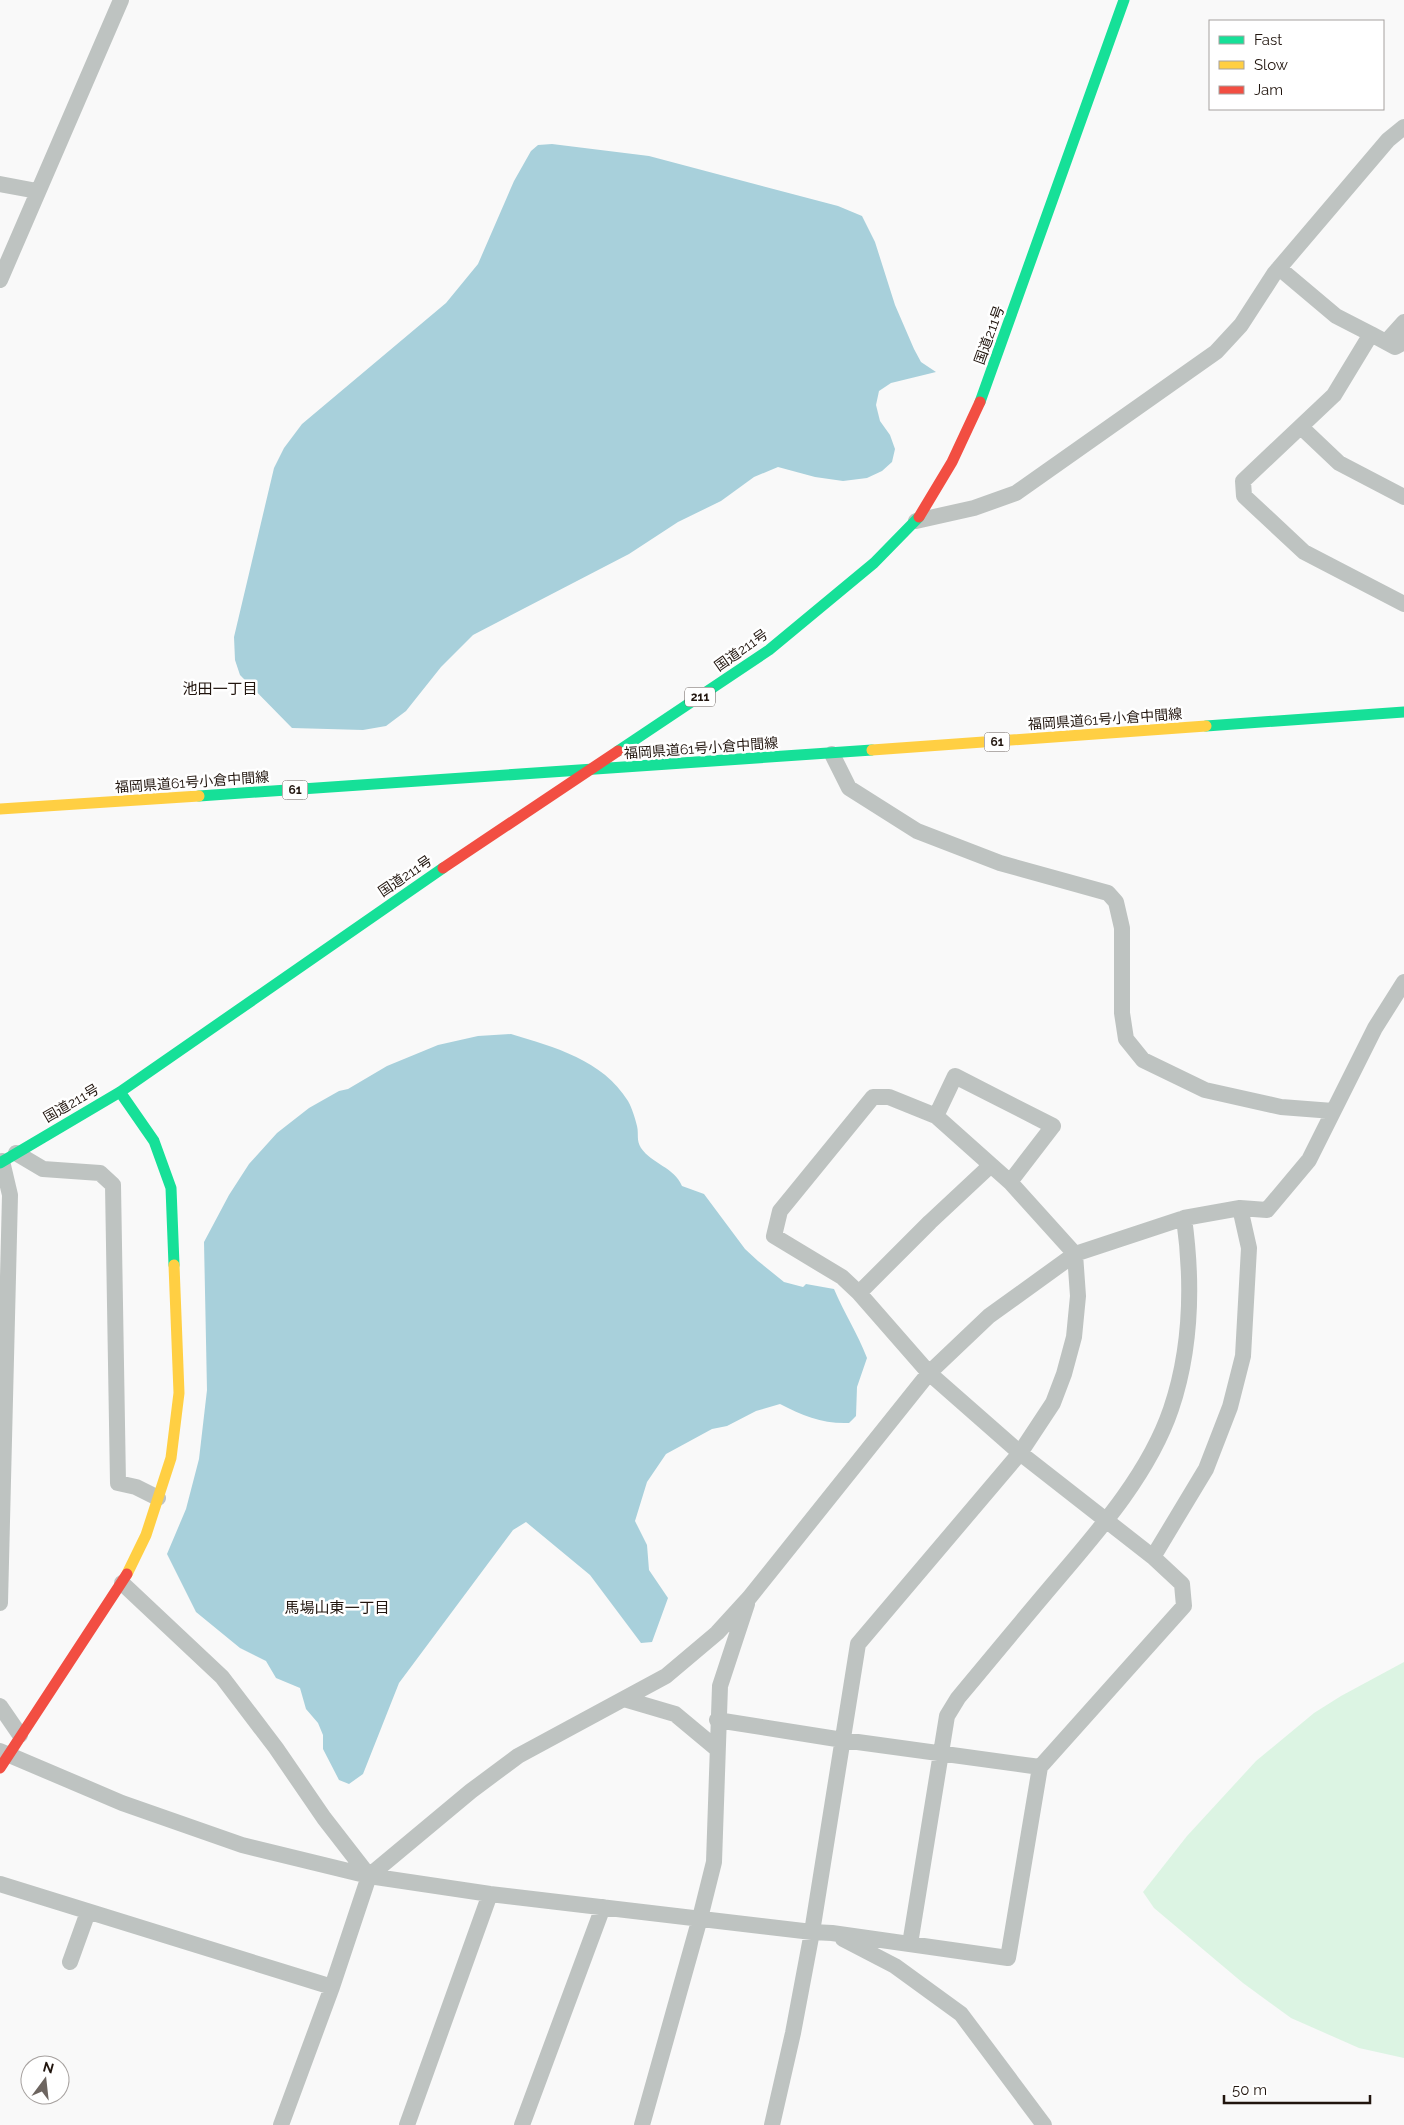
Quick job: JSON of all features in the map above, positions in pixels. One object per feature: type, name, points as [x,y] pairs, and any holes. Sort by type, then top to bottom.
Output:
[{"type":"main road","name":"国道211号","points":[[1,1162],[120,1092],[399,897],[769,650],[874,563],[916,521],[952,462],[982,400],[1124,0]]},
{"type":"main road","name":"福岡県道61号小倉中間線","points":[[0,809],[832,754],[1404,712]]},
{"type":"main road","points":[[2,1758],[20,1735],[122,1583],[146,1535],[171,1458],[179,1393],[171,1188],[154,1141],[120,1092]]},
{"type":"street","points":[[0,280],[121,0]]},
{"type":"street","points":[[916,521],[974,508],[1016,493],[1086,446],[1216,352],[1241,325],[1279,268],[1388,140],[1404,128]]},
{"type":"street","points":[[0,184],[38,191]]},
{"type":"street","points":[[1279,268],[1336,316],[1395,347],[1404,342]]},
{"type":"street","points":[[1386,342],[1404,322]]},
{"type":"street","points":[[1371,334],[1334,396],[1243,481],[1244,496],[1304,552],[1404,604]]},
{"type":"street","points":[[1301,427],[1339,463],[1404,497]]},
{"type":"street","points":[[832,754],[849,788],[917,831],[1000,863],[1108,893],[1116,902],[1122,928],[1122,1013],[1126,1039],[1143,1060],[1205,1090],[1281,1107],[1333,1111]]},
{"type":"street","points":[[281,2125],[332,1987],[369,1876],[471,1791],[518,1756],[666,1676],[718,1633],[749,1598],[929,1373],[988,1316],[1075,1254],[1184,1218],[1240,1208],[1267,1210],[1309,1160],[1375,1028],[1404,982]]},
{"type":"street","points":[[936,1116],[955,1076],[1053,1126],[1010,1182]]},
{"type":"street","points":[[2,1758],[242,1845],[369,1876],[490,1894],[812,1932],[832,1933],[1008,1958],[1040,1767],[1184,1606],[1182,1584],[1153,1557],[1020,1453],[929,1373],[859,1293],[842,1277],[774,1236],[780,1211],[874,1096],[889,1097],[936,1116],[1010,1182],[1075,1254],[1078,1296],[1074,1337],[1064,1374],[1053,1403],[1020,1453],[858,1644],[812,1932],[794,2033],[772,2125]]},
{"type":"street","points":[[16,1153],[42,1169],[100,1173],[113,1185],[118,1483],[136,1487],[158,1498]]},
{"type":"street","points":[[0,1603],[4,1266],[10,1195],[1,1162]]},
{"type":"street","points":[[859,1293],[930,1222],[992,1165]]},
{"type":"street","points":[[1153,1557],[1206,1469],[1230,1407],[1239,1373],[1243,1356],[1249,1248],[1240,1208]]},
{"type":"street","points":[[910,1944],[947,1716],[958,1698],[1106,1521],[1136,1478],[1154,1446],[1170,1410],[1179,1378],[1187,1337],[1190,1300],[1190,1260],[1184,1218]]},
{"type":"street","points":[[122,1583],[222,1677],[276,1748],[324,1818],[369,1876]]},
{"type":"street","points":[[642,2125],[714,1862],[720,1686],[749,1598]]},
{"type":"street","points":[[624,1699],[675,1714],[717,1748]]},
{"type":"street","points":[[0,1706],[20,1735]]},
{"type":"street","points":[[718,1720],[843,1740],[1040,1767]]},
{"type":"street","points":[[0,1884],[332,1987]]},
{"type":"street","points":[[407,2125],[490,1894]]},
{"type":"street","points":[[522,2125],[604,1907]]},
{"type":"street","points":[[70,1962],[88,1912]]},
{"type":"street","points":[[832,1933],[895,1966],[961,2014],[1044,2125]]},
{"type":"green space","points":[[1404,1662],[1404,2058],[1359,2048],[1291,2018],[1243,1983],[1154,1908],[1143,1892],[1187,1836],[1256,1761],[1314,1713]]},
{"type":"water","points":[[552,144],[649,156],[838,206],[862,216],[875,242],[895,305],[914,349],[921,362],[936,372],[891,383],[879,391],[876,405],[880,421],[890,435],[895,449],[892,462],[882,471],[867,478],[843,481],[815,477],[778,467],[754,477],[721,501],[678,522],[629,554],[473,635],[441,667],[406,711],[386,726],[363,730],[292,728],[240,675],[235,660],[234,637],[274,468],[284,448],[302,424],[446,303],[478,264],[514,181],[531,151],[538,145]]},
{"type":"water","points":[[511,1034],[560,1050],[591,1065],[605,1075],[618,1087],[628,1101],[638,1129],[641,1148],[651,1158],[674,1174],[682,1186],[704,1194],[745,1249],[784,1282],[803,1287],[806,1284],[834,1289],[867,1358],[857,1387],[856,1416],[849,1423],[822,1421],[805,1416],[780,1404],[756,1411],[727,1426],[712,1429],[666,1454],[647,1482],[635,1521],[647,1545],[649,1570],[668,1598],[652,1642],[641,1643],[590,1575],[526,1522],[513,1530],[399,1683],[363,1774],[349,1784],[339,1780],[323,1749],[323,1735],[318,1723],[306,1709],[300,1688],[276,1678],[266,1661],[240,1648],[196,1612],[167,1554],[186,1509],[199,1459],[207,1390],[204,1242],[229,1195],[249,1164],[277,1133],[309,1108],[339,1091],[348,1089],[387,1066],[438,1045],[478,1036]]},
{"type":"traffic: fast","points":[[980,402],[1124,0]]},
{"type":"traffic: fast","points":[[618,751],[769,650],[874,563],[919,517]]},
{"type":"traffic: fast","points":[[1206,726],[1404,712]]},
{"type":"traffic: fast","points":[[199,796],[872,750]]},
{"type":"traffic: fast","points":[[0,1163],[120,1092],[443,868]]},
{"type":"traffic: fast","points":[[120,1092],[154,1141],[171,1188],[174,1265]]},
{"type":"traffic: slow","points":[[872,750],[1206,726]]},
{"type":"traffic: slow","points":[[0,809],[199,796]]},
{"type":"traffic: slow","points":[[127,1574],[146,1535],[171,1458],[179,1393],[174,1265]]},
{"type":"traffic: jam","points":[[919,517],[952,462],[980,402]]},
{"type":"traffic: jam","points":[[443,868],[618,751]]},
{"type":"traffic: jam","points":[[0,1768],[127,1574]]},
{"type":"district","name":"池田一丁目","points":[[220,689]]},
{"type":"district","name":"馬場山東一丁目","points":[[337,1608]]}]
